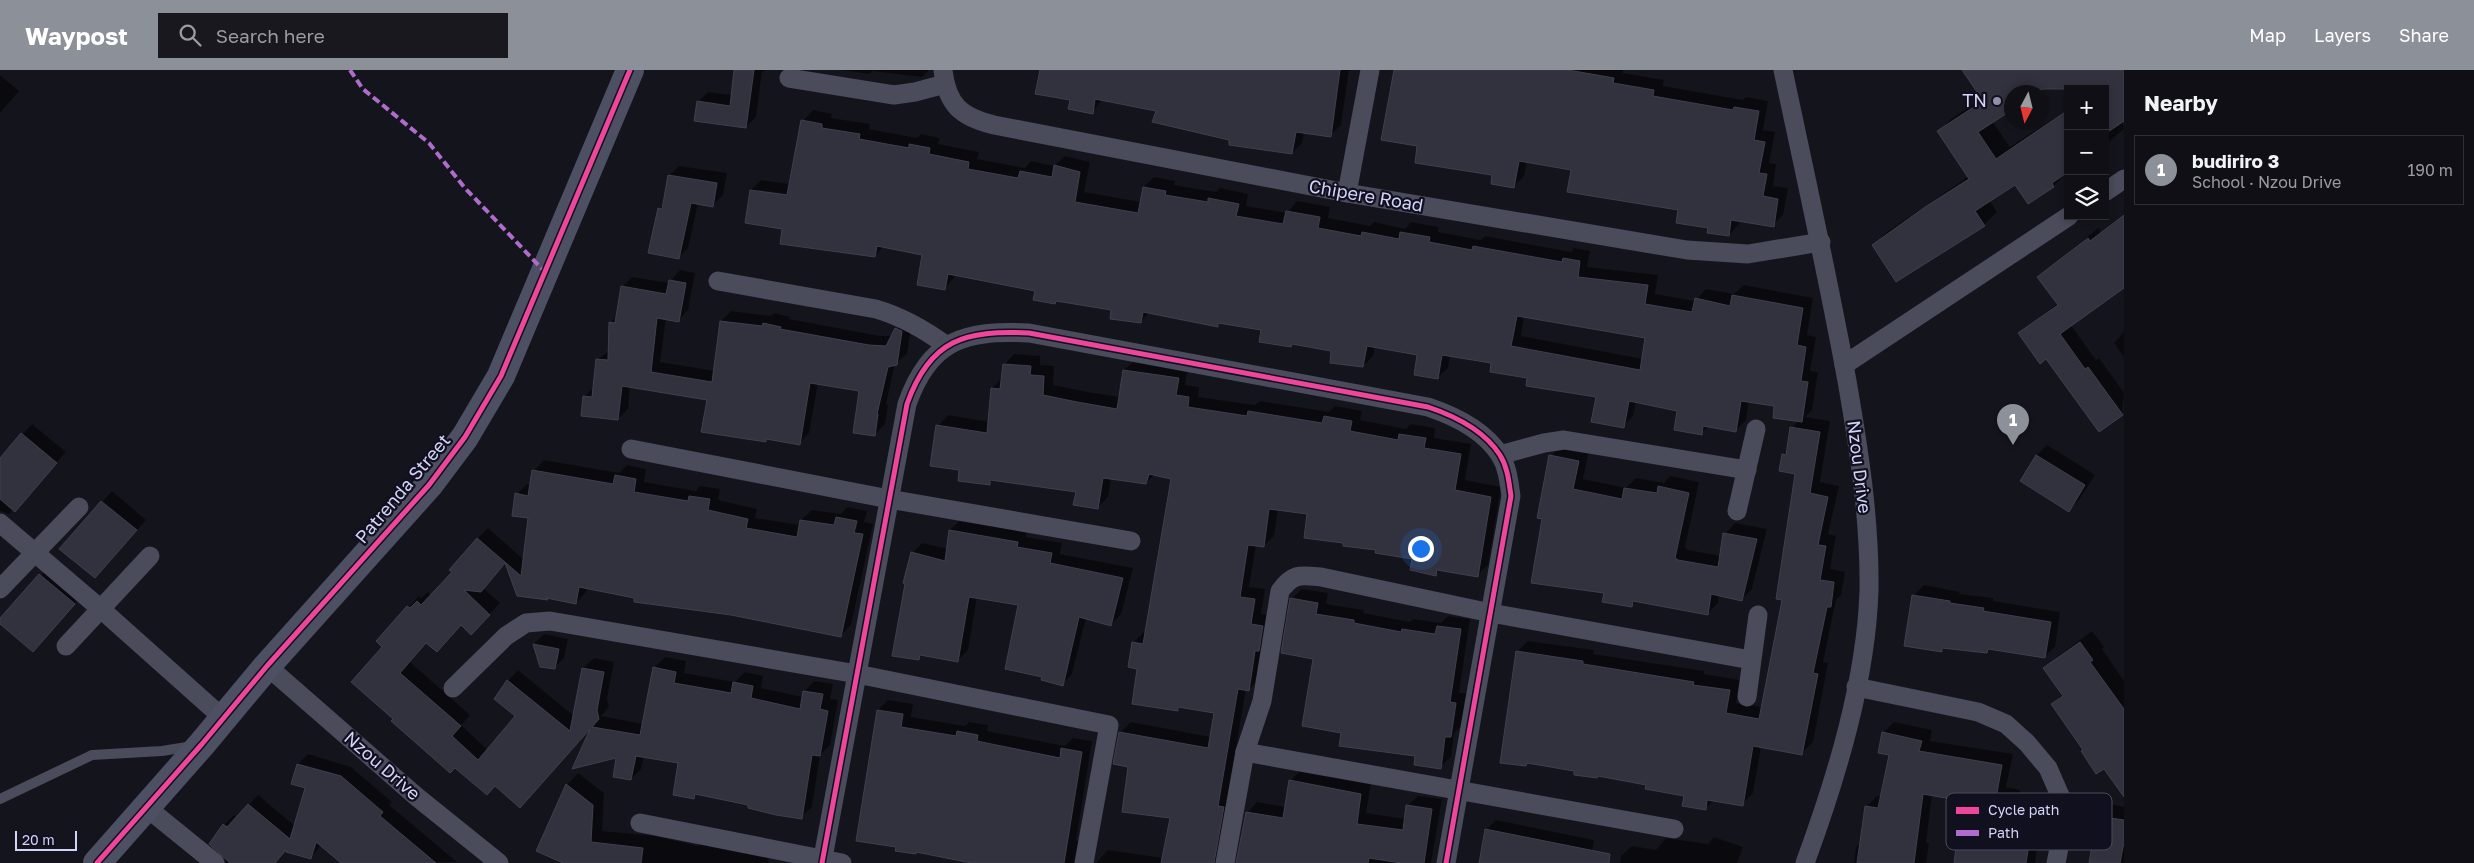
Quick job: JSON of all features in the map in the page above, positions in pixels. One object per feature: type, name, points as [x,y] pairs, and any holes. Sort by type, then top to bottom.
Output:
[{"type":"street","name":"Patrenda Street","points":[[98,863],[202,744],[266,666],[429,485],[465,437],[500,376],[630,70]]},
{"type":"street","points":[[1347,193],[1370,70]]},
{"type":"street","name":"Nzou Drive","points":[[1783,70],[1821,242],[1844,365],[1860,458],[1869,546],[1869,593],[1856,687],[1825,809],[1805,863]]},
{"type":"street","points":[[789,78],[894,94],[915,92],[944,77]]},
{"type":"street","name":"Chipere Road","points":[[944,77],[950,98],[961,112],[985,123],[1347,193],[1687,250],[1748,254],[1821,242]]},
{"type":"street","points":[[2109,189],[2124,179]]},
{"type":"street","points":[[1844,365],[2064,219]]},
{"type":"street","points":[[718,281],[876,309],[900,316],[918,325],[948,346]]},
{"type":"street","points":[[822,861],[907,404],[915,382],[930,360],[962,338],[994,331],[1029,333],[1428,407],[1457,417],[1483,436],[1500,455],[1507,472],[1511,496],[1446,863]]},
{"type":"street","points":[[1737,511],[1756,429]]},
{"type":"street","points":[[1500,455],[1544,443],[1564,440],[1747,470]]},
{"type":"street","points":[[631,448],[889,499],[1131,541]]},
{"type":"street","points":[[0,589],[78,507]]},
{"type":"street","points":[[0,523],[102,610],[223,718]]},
{"type":"street","points":[[66,646],[102,610],[150,556]]},
{"type":"street","points":[[1225,863],[1245,752],[1262,701],[1280,591],[1289,579],[1301,575],[1321,577],[1491,613],[1751,660]]},
{"type":"street","points":[[1747,698],[1758,615]]},
{"type":"street","points":[[453,688],[506,636],[526,623],[550,621],[857,674],[1109,725],[1084,863]]},
{"type":"street","name":"Nzou Drive","points":[[266,666],[417,797],[499,863]]},
{"type":"street","points":[[1856,687],[1978,712],[2006,724],[2028,743],[2048,768],[2059,793]]},
{"type":"street","points":[[1245,752],[1674,829]]},
{"type":"street","points":[[146,807],[215,863]]},
{"type":"street","points":[[640,823],[822,861],[842,863]]},
{"type":"street","points":[[2056,863],[2059,850]]},
{"type":"lane","points":[[0,799],[92,755],[162,751],[202,744]]},
{"type":"building","points":[[734,70],[754,70],[746,128],[694,121],[697,101],[730,106]]},
{"type":"building","points":[[1040,70],[1340,70],[1331,137],[1296,132],[1292,154],[1229,145],[1229,140],[1152,122],[1156,111],[1095,99],[1093,114],[1068,109],[1070,100],[1035,94]]},
{"type":"building","points":[[1394,70],[1568,70],[1614,78],[1613,83],[1654,90],[1653,96],[1733,110],[1734,107],[1759,111],[1754,140],[1765,142],[1759,173],[1767,174],[1763,196],[1778,199],[1774,227],[1731,220],[1729,236],[1707,233],[1708,228],[1676,223],[1678,210],[1567,192],[1571,170],[1519,161],[1514,188],[1491,184],[1492,175],[1415,163],[1417,146],[1381,140]]},
{"type":"building","points":[[1962,70],[2124,70],[2124,121],[2109,131],[2109,85],[2064,85],[2064,89],[2049,89],[2049,85],[2004,85],[2004,115],[1978,132],[1996,159],[2039,130],[2049,130],[2049,123],[2064,113],[2064,175],[2052,183],[2054,187],[2028,204],[2015,185],[1975,211],[1985,226],[1896,282],[1872,245],[1925,207],[1969,179],[1937,131],[1983,101]]},
{"type":"building","points":[[801,120],[822,124],[822,128],[860,134],[859,139],[909,148],[909,144],[930,148],[929,154],[969,162],[968,169],[1018,178],[1020,171],[1052,177],[1054,165],[1080,172],[1075,202],[1138,213],[1143,187],[1166,191],[1165,195],[1208,202],[1208,198],[1239,204],[1236,216],[1283,224],[1286,211],[1320,217],[1318,228],[1361,236],[1362,232],[1399,239],[1400,232],[1430,237],[1429,242],[1472,250],[1473,246],[1562,262],[1563,258],[1580,261],[1578,277],[1648,285],[1645,304],[1692,312],[1695,298],[1730,306],[1732,295],[1803,308],[1797,345],[1806,347],[1801,381],[1808,382],[1802,422],[1773,418],[1774,406],[1741,401],[1736,432],[1703,426],[1702,435],[1674,430],[1677,411],[1629,401],[1624,428],[1591,422],[1596,397],[1526,386],[1527,378],[1490,372],[1491,363],[1442,355],[1438,379],[1414,375],[1417,355],[1367,346],[1363,367],[1330,363],[1331,351],[1292,344],[1291,347],[1259,342],[1261,330],[1218,323],[1218,327],[1143,312],[1141,323],[1110,319],[1111,310],[1056,301],[1055,304],[1033,300],[1035,291],[948,274],[945,290],[917,285],[922,255],[877,246],[875,257],[780,244],[782,229],[745,223],[750,190],[787,195]],"holes":[[[1517,316],[1645,338],[1640,370],[1511,346]]]},
{"type":"building","points":[[668,175],[717,183],[713,207],[691,203],[679,259],[648,253],[658,208],[662,209]]},
{"type":"building","points":[[2124,215],[2124,288],[2060,334],[2085,369],[2088,367],[2123,415],[2099,432],[2046,359],[2040,364],[2018,333],[2058,305],[2037,277],[2088,238],[2090,241]]},
{"type":"building","points":[[669,280],[686,283],[679,322],[657,318],[651,372],[712,382],[720,321],[762,326],[763,323],[781,327],[780,329],[869,345],[886,346],[895,328],[902,331],[897,365],[888,367],[877,414],[875,436],[853,433],[859,391],[810,383],[800,445],[766,439],[766,442],[701,432],[707,400],[622,386],[618,420],[581,416],[583,396],[592,397],[596,359],[608,360],[609,322],[615,323],[621,286],[666,294]]},
{"type":"building","points":[[1003,364],[1031,366],[1030,375],[1044,376],[1043,395],[1117,409],[1123,370],[1179,378],[1176,395],[1189,397],[1188,407],[1247,416],[1248,411],[1322,423],[1324,416],[1352,421],[1350,431],[1398,440],[1399,434],[1426,438],[1424,448],[1461,454],[1455,490],[1491,497],[1478,577],[1437,570],[1436,576],[1410,570],[1412,559],[1375,553],[1376,550],[1343,546],[1343,543],[1304,538],[1307,514],[1269,509],[1264,547],[1248,545],[1240,597],[1255,599],[1251,624],[1263,626],[1259,651],[1255,651],[1249,691],[1238,689],[1218,806],[1224,807],[1214,863],[1161,863],[1170,818],[1122,812],[1128,767],[1113,764],[1119,732],[1208,748],[1214,713],[1178,707],[1178,711],[1132,704],[1137,669],[1128,667],[1132,642],[1143,644],[1171,479],[1149,474],[1146,484],[1103,478],[1098,509],[1073,505],[1076,492],[990,480],[990,485],[958,481],[959,470],[930,466],[936,425],[987,433],[991,388],[1000,389]]},
{"type":"building","points":[[1790,427],[1820,432],[1810,493],[1828,497],[1818,545],[1826,546],[1820,580],[1834,582],[1831,607],[1827,607],[1813,673],[1818,674],[1802,755],[1753,746],[1743,806],[1707,800],[1706,810],[1682,806],[1684,796],[1645,789],[1646,785],[1598,776],[1597,778],[1574,775],[1574,771],[1527,763],[1526,766],[1500,763],[1516,651],[1583,661],[1583,664],[1694,682],[1693,685],[1730,690],[1726,713],[1759,719],[1782,600],[1776,599],[1795,474],[1779,471],[1782,454],[1786,455]]},
{"type":"building","points":[[21,433],[57,463],[15,512],[0,499],[0,458]]},
{"type":"building","points":[[1549,455],[1579,461],[1573,489],[1622,499],[1624,488],[1657,493],[1658,486],[1689,493],[1675,558],[1678,560],[1718,567],[1723,533],[1757,539],[1742,601],[1711,594],[1708,615],[1633,601],[1632,607],[1602,602],[1604,593],[1531,583],[1542,519],[1537,518]]},
{"type":"building","points":[[2036,455],[2085,485],[2069,512],[2020,481]]},
{"type":"building","points":[[532,470],[613,484],[615,475],[636,479],[634,492],[688,501],[689,496],[710,499],[708,510],[748,519],[746,528],[797,537],[800,520],[834,525],[836,517],[857,521],[854,533],[863,534],[841,637],[731,615],[634,602],[634,598],[579,587],[576,604],[546,598],[548,600],[517,596],[505,563],[481,592],[464,590],[490,615],[471,635],[461,625],[437,652],[426,643],[400,673],[461,726],[452,736],[478,760],[515,716],[494,699],[507,680],[570,731],[582,668],[604,672],[597,710],[599,719],[592,727],[640,735],[653,667],[676,672],[674,683],[731,693],[733,682],[753,686],[751,698],[800,709],[803,691],[823,694],[820,709],[828,711],[820,756],[812,755],[802,819],[776,815],[748,808],[748,805],[695,794],[694,799],[673,795],[678,763],[636,756],[631,780],[613,777],[616,758],[572,769],[590,729],[520,808],[495,786],[487,795],[455,768],[450,773],[391,721],[393,719],[351,682],[382,647],[376,641],[407,606],[410,608],[417,601],[421,605],[452,572],[449,570],[477,538],[521,576],[528,518],[512,516],[515,493],[528,496]]},
{"type":"building","points":[[101,501],[137,530],[95,578],[59,549]]},
{"type":"building","points":[[949,530],[1018,542],[1017,547],[1052,553],[1050,563],[1123,578],[1111,626],[1079,617],[1063,686],[1041,680],[1042,677],[1005,669],[1018,605],[969,597],[958,662],[920,655],[919,660],[892,656],[905,584],[903,583],[911,552],[945,561]]},
{"type":"building","points":[[39,574],[75,604],[33,652],[0,624],[0,618]]},
{"type":"building","points":[[1912,595],[1984,608],[1983,611],[2051,622],[2045,658],[1988,649],[1987,653],[1942,648],[1942,652],[1904,646]]},
{"type":"building","points":[[1290,598],[1318,603],[1316,614],[1354,620],[1354,623],[1401,632],[1402,629],[1435,634],[1437,626],[1461,629],[1450,702],[1456,703],[1451,737],[1445,737],[1441,769],[1414,765],[1415,756],[1339,746],[1341,733],[1302,726],[1313,659],[1281,653]]},
{"type":"building","points":[[2080,642],[2093,660],[2090,662],[2124,709],[2124,797],[2104,769],[2096,774],[2081,751],[2083,750],[2051,704],[2063,696],[2043,668]]},
{"type":"building","points":[[533,644],[559,649],[555,669],[540,667]]},
{"type":"building","points":[[877,710],[903,714],[901,727],[956,736],[957,731],[978,735],[977,741],[1060,758],[1061,748],[1082,752],[1064,863],[971,863],[916,852],[916,854],[895,851],[896,847],[856,841]]},
{"type":"building","points":[[1882,732],[1922,741],[1919,751],[2002,765],[1997,793],[1946,793],[1946,798],[1923,794],[1914,863],[1857,863],[1865,806],[1878,808],[1889,755],[1878,753]]},
{"type":"building","points":[[297,764],[341,776],[383,812],[380,816],[436,863],[341,863],[316,842],[311,859],[286,852],[286,850],[275,863],[230,863],[209,844],[223,824],[227,827],[248,804],[290,839],[305,788],[291,784]]},
{"type":"building","points":[[1289,780],[1361,794],[1357,824],[1403,830],[1406,805],[1432,809],[1424,863],[1401,863],[1369,858],[1368,863],[1236,863],[1246,812],[1283,818]]},
{"type":"building","points":[[566,784],[593,805],[591,842],[643,848],[641,863],[563,863],[536,851]]},
{"type":"building","points":[[2112,818],[2124,820],[2124,842],[2120,863],[2089,863],[2091,850],[2112,850]]},
{"type":"building","points":[[1485,829],[1610,854],[1609,863],[1479,863]]},
{"type":"building","points":[[1956,850],[2028,850],[2026,863],[1954,863]]},
{"type":"marked path","points":[[350,70],[363,89],[429,143],[464,187],[545,272]]},
{"type":"cycle path","points":[[97,863],[202,744],[267,666],[429,485],[465,437],[501,376],[630,70]]},
{"type":"cycle path","points":[[822,863],[907,404],[916,382],[927,365],[939,352],[953,343],[968,337],[1006,333],[1029,333],[1428,407],[1468,425],[1486,438],[1493,446],[1505,465],[1511,496],[1446,863]]},
{"type":"place","name":"TN","points":[[1997,101]]},
{"type":"place","name":"budiriro 3","points":[[2013,445]]}]
